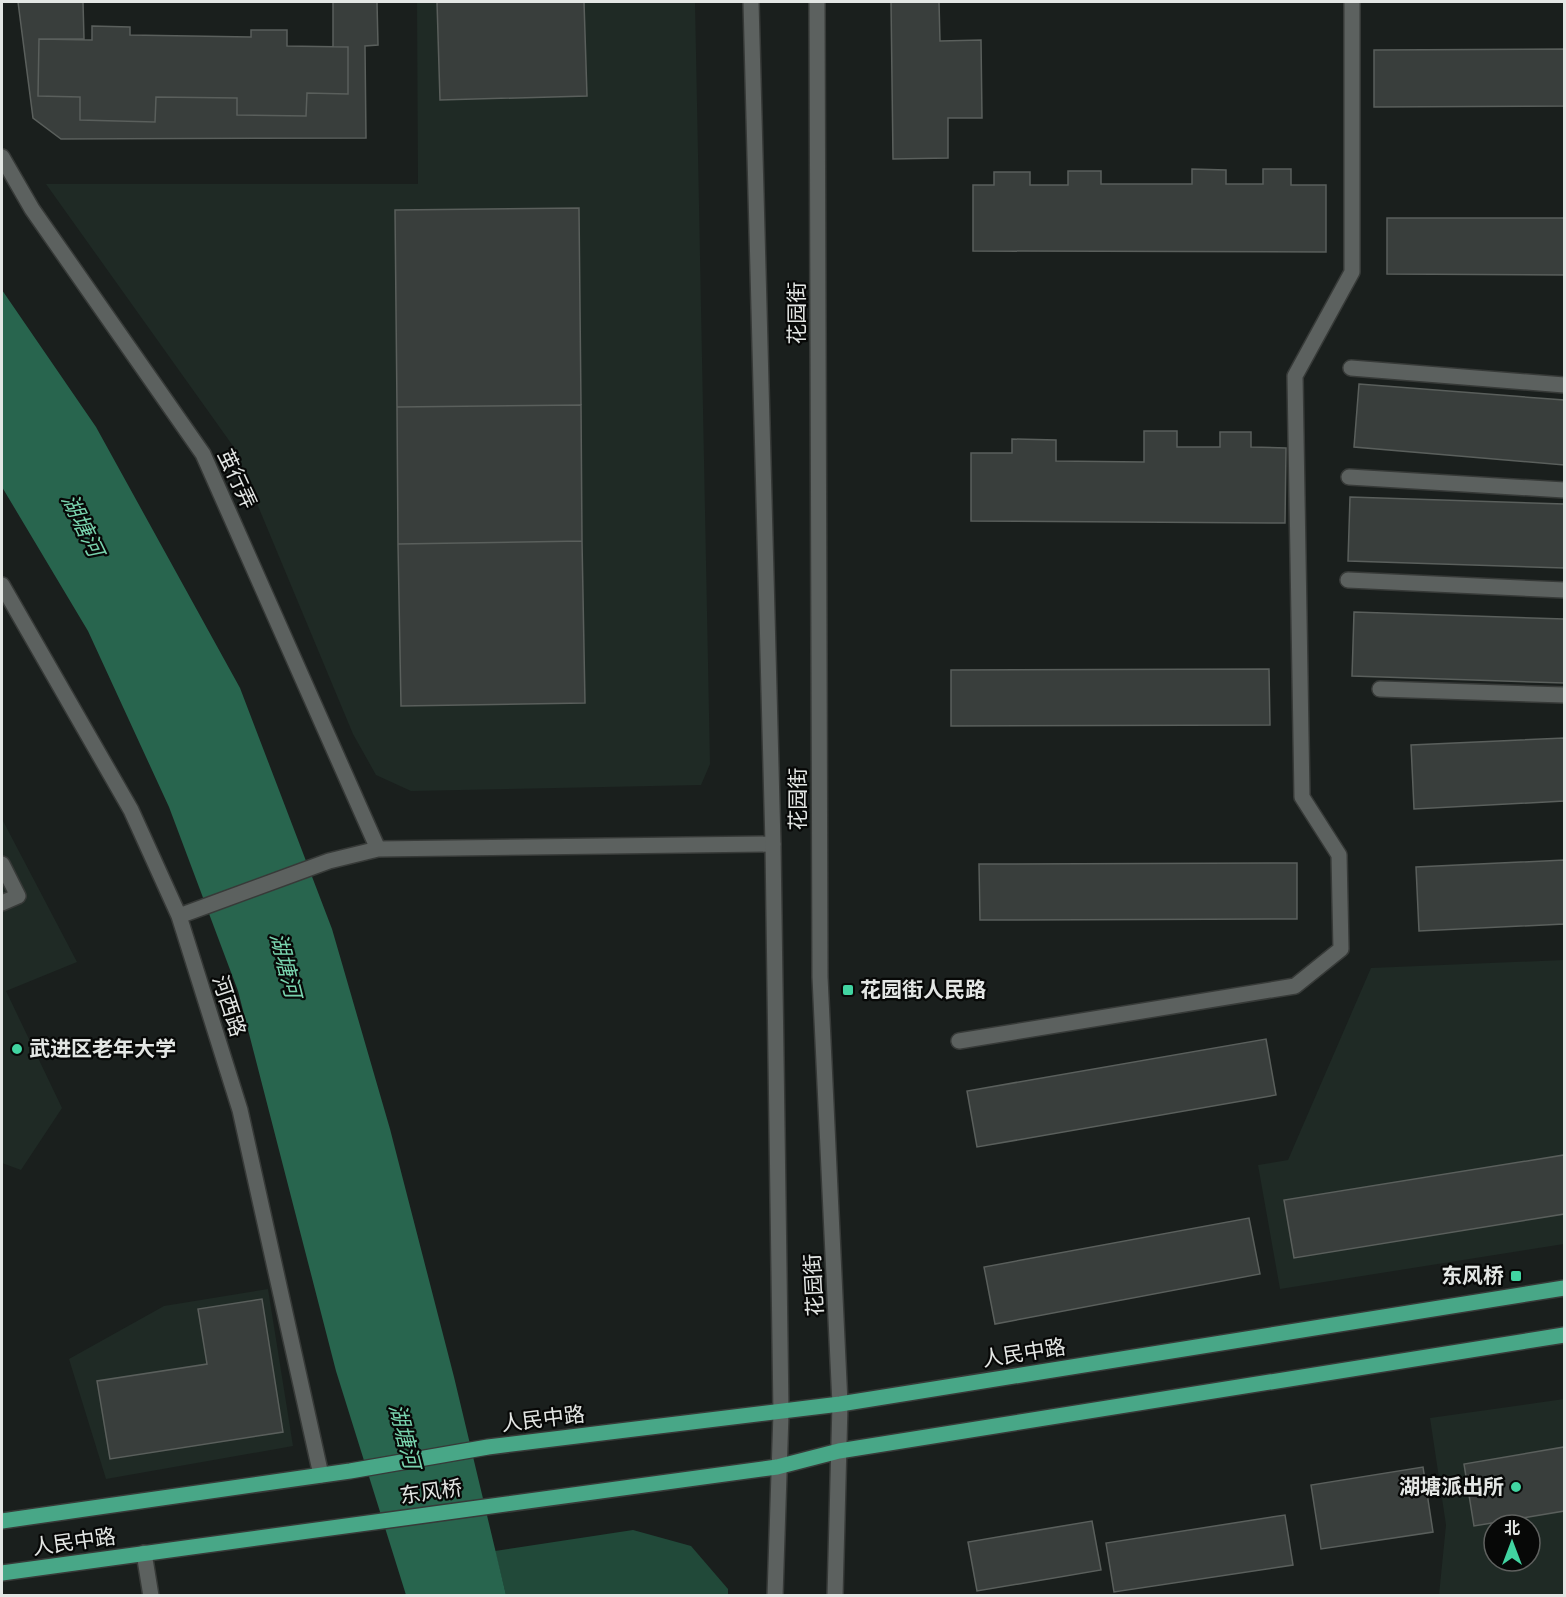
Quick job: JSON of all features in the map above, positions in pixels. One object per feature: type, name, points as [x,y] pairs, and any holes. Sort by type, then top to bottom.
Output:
[{"type":"main road","name":"花园街","points":[[751,2],[773,844],[781,1413],[777,1467],[775,1596]]},
{"type":"main road","name":"花园街","points":[[816,2],[820,977],[840,1404],[835,1596]]},
{"type":"main road","points":[[959,1041],[1295,986],[1341,949],[1339,855],[1302,797],[1295,376],[1352,272],[1352,2]]},
{"type":"main road","name":"茧行弄","points":[[2,157],[32,209],[204,454],[378,849]]},
{"type":"main road","points":[[1351,368],[1564,385]]},
{"type":"main road","points":[[1349,477],[1564,490]]},
{"type":"main road","points":[[1348,580],[1564,590]]},
{"type":"main road","name":"河西路","points":[[2,585],[131,810],[179,916],[240,1110],[321,1475]]},
{"type":"main road","points":[[1380,689],[1564,695]]},
{"type":"main road","points":[[179,916],[329,861],[378,849],[773,844]]},
{"type":"main road","points":[[2,864],[18,896],[2,903]]},
{"type":"main road","name":"人民中路","points":[[488,1447],[781,1413],[1564,1288]]},
{"type":"main road","points":[[777,1467],[839,1451],[1564,1335]]},
{"type":"main road","name":"东风桥","points":[[350,1471],[488,1447]]},
{"type":"main road","name":"东风桥","points":[[366,1523],[777,1467]]},
{"type":"main road","name":"人民中路","points":[[2,1521],[350,1471]]},
{"type":"main road","name":"人民中路","points":[[2,1573],[366,1523]]},
{"type":"main road","points":[[144,1553],[151,1596]]},
{"type":"shaded area","points":[[417,2],[695,2],[710,764],[701,785],[411,791],[376,775],[353,734],[233,446],[46,184],[418,184]]},
{"type":"shaded area","name":"武进区老年大学","points":[[2,819],[77,962],[6,991],[62,1108],[21,1170],[2,1163]]},
{"type":"shaded area","points":[[1564,960],[1564,1244],[1280,1289],[1258,1165],[1288,1160],[1371,968]]},
{"type":"shaded area","points":[[268,1289],[293,1446],[106,1479],[69,1359],[164,1306]]},
{"type":"shaded area","points":[[1564,1399],[1564,1595],[1439,1595],[1446,1525],[1430,1418]]},
{"type":"shaded area","points":[[633,1530],[691,1546],[728,1589],[728,1595],[506,1595],[495,1551]]},
{"type":"water","name":"湖塘河","points":[[2,290],[96,427],[240,688],[332,929],[390,1129],[454,1377],[506,1595],[406,1595],[336,1371],[238,991],[169,807],[88,631],[2,487]]},
{"type":"building","points":[[18,2],[83,2],[84,39],[39,39],[38,96],[80,97],[80,120],[155,122],[156,97],[237,98],[237,115],[306,116],[307,93],[348,94],[348,47],[333,47],[333,2],[377,2],[378,45],[365,46],[366,138],[61,139],[33,118]]},
{"type":"building","points":[[437,2],[584,2],[587,96],[440,100]]},
{"type":"building","points":[[891,2],[939,2],[940,41],[981,40],[982,118],[948,118],[948,158],[893,159]]},
{"type":"building","points":[[92,26],[130,27],[130,35],[251,37],[251,30],[287,30],[287,46],[348,47],[348,94],[307,93],[306,116],[237,115],[237,98],[156,97],[155,122],[80,120],[80,97],[38,96],[39,39],[92,40]]},
{"type":"building","points":[[1564,49],[1564,106],[1374,107],[1374,50]]},
{"type":"building","points":[[1192,169],[1226,170],[1226,184],[1263,184],[1263,169],[1291,169],[1291,185],[1326,185],[1326,252],[973,251],[973,185],[994,185],[994,172],[1030,172],[1030,185],[1068,185],[1068,171],[1101,171],[1101,184],[1192,184]]},
{"type":"building","points":[[579,208],[581,405],[397,407],[395,210]]},
{"type":"building","points":[[1387,218],[1564,218],[1564,275],[1387,274]]},
{"type":"building","points":[[1359,384],[1564,400],[1564,465],[1354,447]]},
{"type":"building","points":[[581,405],[582,541],[398,544],[397,407]]},
{"type":"building","points":[[1144,431],[1177,431],[1177,447],[1220,447],[1220,432],[1251,432],[1251,447],[1286,448],[1285,523],[971,521],[971,453],[1012,453],[1012,439],[1056,440],[1056,461],[1144,462]]},
{"type":"building","points":[[1350,497],[1564,504],[1564,568],[1348,561]]},
{"type":"building","points":[[582,541],[585,703],[401,706],[398,544]]},
{"type":"building","points":[[1354,612],[1564,619],[1564,683],[1352,676]]},
{"type":"building","points":[[1269,669],[1270,725],[951,726],[951,670]]},
{"type":"building","points":[[1564,738],[1564,801],[1414,809],[1411,745]]},
{"type":"building","points":[[1564,860],[1564,924],[1419,931],[1416,867]]},
{"type":"building","points":[[1297,863],[1297,919],[980,920],[979,864]]},
{"type":"building","points":[[1266,1039],[1276,1095],[977,1147],[967,1091]]},
{"type":"building","points":[[1564,1155],[1564,1214],[1294,1258],[1284,1200]]},
{"type":"building","points":[[1249,1218],[1260,1274],[995,1324],[984,1267]]},
{"type":"building","points":[[262,1299],[283,1432],[110,1459],[97,1381],[207,1364],[198,1309]]},
{"type":"building","name":"湖塘派出所","points":[[1564,1447],[1564,1511],[1542,1515],[1482,1513],[1482,1525],[1474,1526],[1464,1464]]},
{"type":"building","points":[[1423,1467],[1433,1532],[1321,1549],[1311,1485]]},
{"type":"building","points":[[1285,1515],[1293,1565],[1114,1592],[1106,1543]]},
{"type":"building","points":[[1092,1521],[1101,1570],[977,1591],[968,1542]]},
{"type":"place","name":"花园街人民路","points":[[848,990]]},
{"type":"place","name":"武进区老年大学","points":[[17,1049]]},
{"type":"place","name":"东风桥","points":[[1516,1276]]},
{"type":"place","name":"湖塘派出所","points":[[1516,1487]]}]
